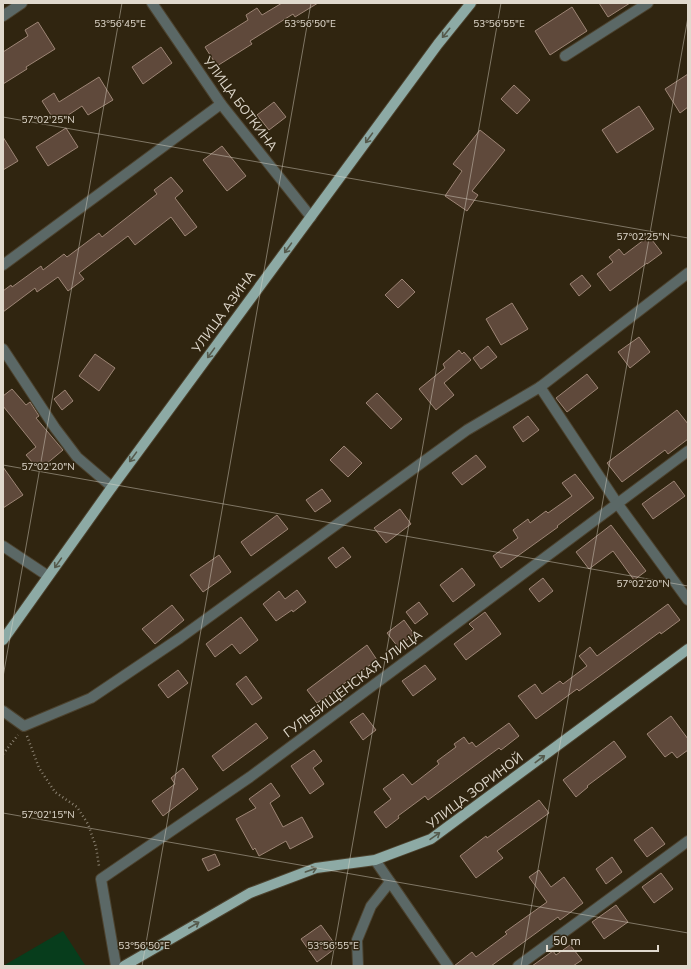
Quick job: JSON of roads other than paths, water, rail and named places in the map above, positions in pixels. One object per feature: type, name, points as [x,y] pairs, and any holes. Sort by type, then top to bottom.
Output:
[{"type":"main road","name":"УЛИЦА АЗИНА","points":[[3,640],[112,487],[438,44],[471,3]]},
{"type":"main road","name":"УЛИЦА ЗОРИНОЙ","points":[[124,966],[250,893],[316,868],[375,860],[431,839],[688,649]]},
{"type":"street","points":[[3,16],[22,3]]},
{"type":"street","name":"УЛИЦА БОТКИНА","points":[[152,3],[221,104],[311,217]]},
{"type":"street","points":[[565,56],[648,3]]},
{"type":"street","points":[[3,265],[221,104]]},
{"type":"street","points":[[3,711],[24,726],[91,698],[180,638],[467,430],[540,387],[688,273]]},
{"type":"street","points":[[3,349],[55,428],[77,457],[112,487]]},
{"type":"street","points":[[540,387],[617,503],[688,600]]},
{"type":"street","name":"ГУЛЬБИЩЕНСКАЯ УЛИЦА","points":[[116,966],[100,878],[250,777],[688,451]]},
{"type":"street","points":[[3,546],[48,576]]},
{"type":"street","points":[[518,966],[688,841]]},
{"type":"street","points":[[375,860],[448,966]]},
{"type":"street","points":[[358,966],[357,940],[371,906],[390,882]]}]
